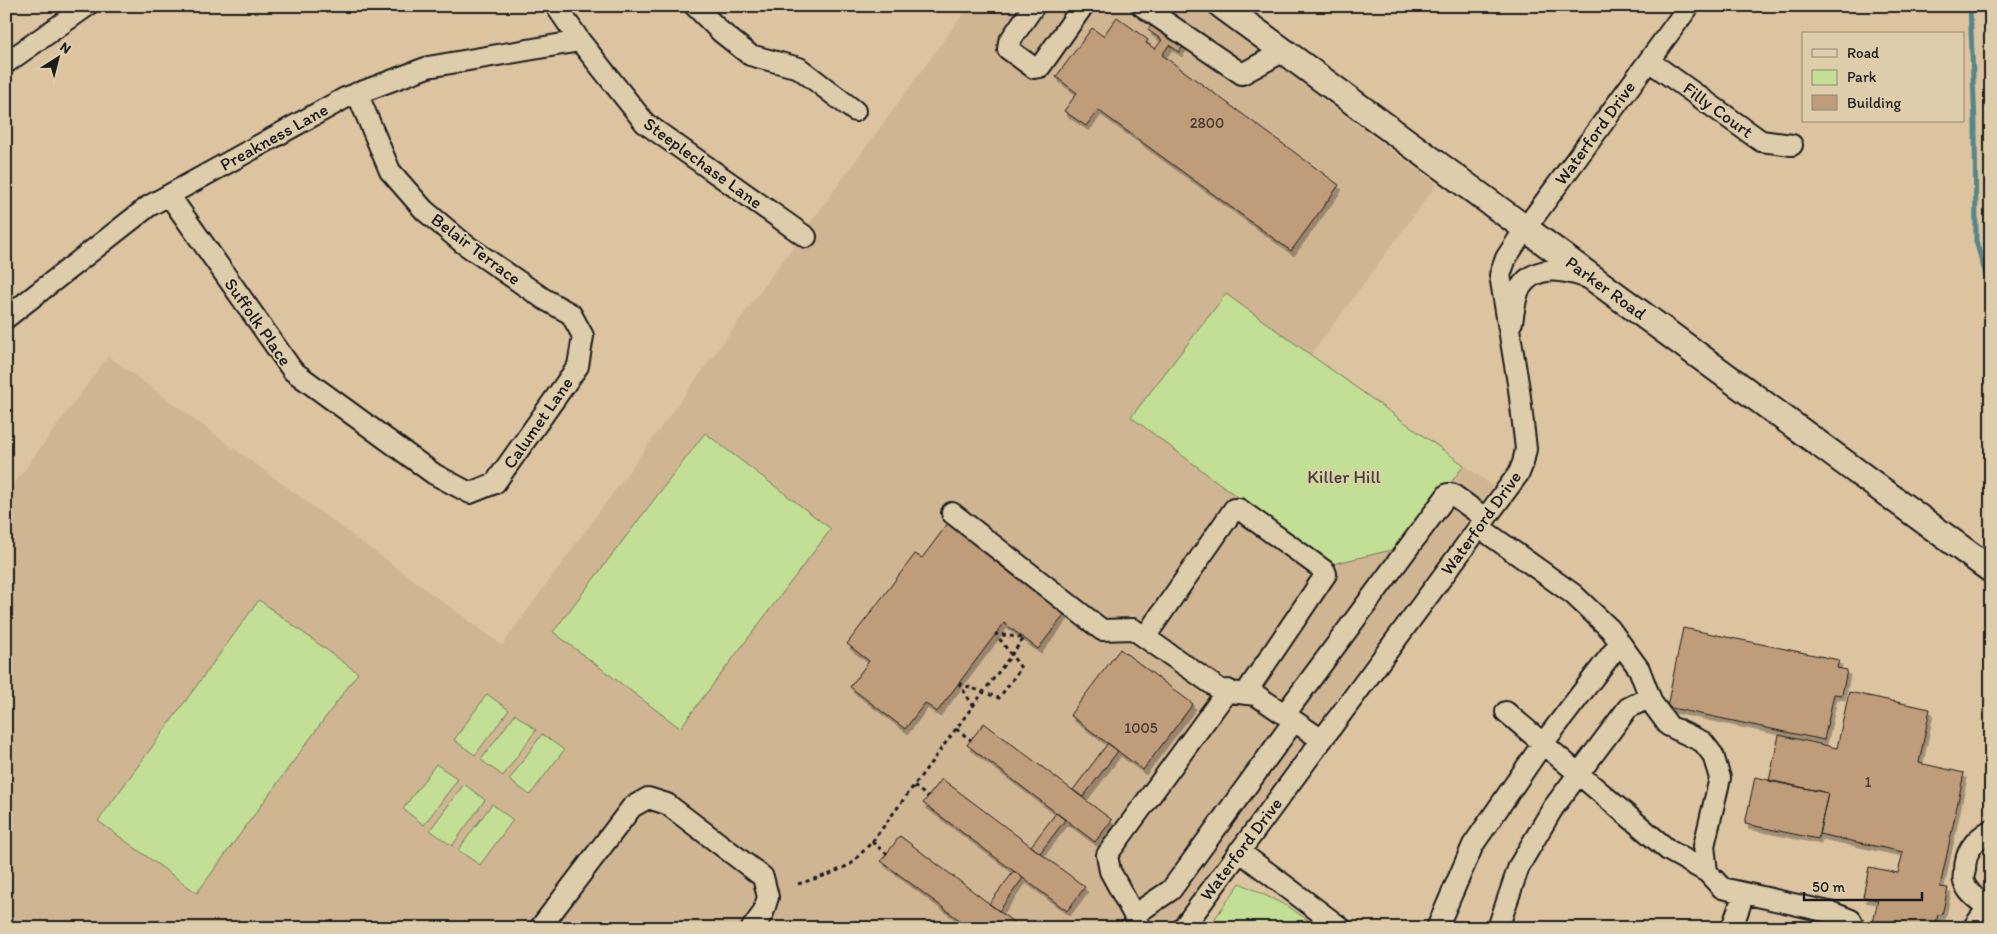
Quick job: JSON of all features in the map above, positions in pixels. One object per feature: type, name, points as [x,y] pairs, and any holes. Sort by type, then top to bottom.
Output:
[{"type":"main road","name":"Parker Road","points":[[1222,6],[1991,570]]},
{"type":"street","points":[[6,63],[87,6]]},
{"type":"street","name":"Steeplechase Lane","points":[[556,6],[580,41],[645,123],[806,237]]},
{"type":"street","points":[[695,6],[721,32],[750,55],[799,68],[855,111]]},
{"type":"street","points":[[1034,6],[1009,42],[1008,49],[1034,68],[1040,67],[1083,6]]},
{"type":"street","points":[[1142,6],[1242,74],[1284,52]]},
{"type":"street","name":"Waterford Drive","points":[[1183,928],[1519,472],[1526,449],[1500,275],[1506,258],[1525,229],[1689,6]]},
{"type":"street","name":"Preakness Lane","points":[[6,318],[149,206],[345,98],[428,67],[580,41]]},
{"type":"street","name":"Filly Court","points":[[1649,61],[1761,141],[1792,145]]},
{"type":"street","name":"Belair Terrace","points":[[357,94],[390,171],[424,210],[463,244],[544,299],[571,314],[583,336]]},
{"type":"street","name":"Suffolk Place","points":[[169,195],[292,371],[434,474],[470,493]]},
{"type":"street","points":[[1510,332],[1520,288],[1533,274],[1548,270],[1569,271],[1596,280]]},
{"type":"street","name":"Calumet Lane","points":[[470,493],[495,483],[578,366],[583,336]]},
{"type":"street","points":[[1145,637],[1234,509],[1239,509],[1325,571],[1326,574],[1237,692],[1107,855],[1110,871],[1138,921],[1171,890],[1289,717],[1448,494],[1452,494],[1482,522],[1573,594],[1610,629],[1638,669],[1650,697],[1669,726],[1704,742],[1714,755],[1720,778],[1704,846],[1707,872]]},
{"type":"street","points":[[952,513],[1102,630],[1133,629],[1222,691],[1256,695],[1322,740]]},
{"type":"street","points":[[1437,928],[1473,845],[1543,743],[1620,643]]},
{"type":"street","points":[[1498,928],[1519,866],[1553,808],[1628,708],[1650,697]]},
{"type":"street","points":[[1506,712],[1668,850],[1707,872],[1722,888],[1833,912],[1853,924]]},
{"type":"street","points":[[540,928],[632,807],[648,798],[668,804],[763,877],[768,897],[763,913],[752,928]]},
{"type":"street","points":[[1973,928],[1990,907],[1978,900],[1964,882],[1965,864],[1968,850],[1982,834],[1991,830]]},
{"type":"street","points":[[1240,852],[1341,928]]},
{"type":"street","points":[[1732,928],[1744,893]]},
{"type":"path","points":[[798,884],[830,874],[850,864],[872,842],[914,786],[973,706],[983,692],[1012,654],[1024,638],[996,634],[1012,654],[1021,668],[999,698],[983,692],[958,683],[973,706]]},
{"type":"path","points":[[956,729],[971,740]]},
{"type":"path","points":[[914,786],[928,796]]},
{"type":"path","points":[[872,842],[887,854]]},
{"type":"shaded area","points":[[969,6],[1197,6],[1437,184],[1311,355],[1493,486],[1167,928],[6,928],[6,495],[108,356],[502,645]]},
{"type":"green space","name":"Killer Hill","points":[[1226,294],[1464,465],[1404,547],[1328,565],[1131,417]]},
{"type":"green space","points":[[705,433],[831,529],[680,728],[553,632]]},
{"type":"green space","points":[[259,600],[358,673],[197,893],[98,821]]},
{"type":"green space","points":[[487,694],[509,710],[475,755],[454,740]]},
{"type":"green space","points":[[515,714],[536,730],[503,776],[481,760]]},
{"type":"green space","points":[[542,734],[564,750],[530,795],[509,780]]},
{"type":"green space","points":[[436,764],[458,779],[424,825],[403,809]]},
{"type":"green space","points":[[464,784],[485,800],[452,846],[430,830]]},
{"type":"green space","points":[[492,804],[513,820],[480,865],[458,850]]},
{"type":"green space","points":[[1240,883],[1289,907],[1319,928],[1208,928]]},
{"type":"building","points":[[1117,17],[1148,40],[1146,43],[1155,49],[1162,40],[1148,30],[1154,21],[1185,44],[1179,52],[1169,45],[1162,55],[1339,185],[1291,251],[1098,110],[1086,126],[1064,111],[1077,93],[1056,77],[1092,28],[1103,36]]},
{"type":"building","points":[[949,522],[1022,576],[1019,580],[1065,614],[1038,649],[1004,623],[937,712],[925,703],[905,729],[850,687],[869,661],[847,644],[915,554],[922,558]]},
{"type":"building","points":[[1683,628],[1839,660],[1837,668],[1847,670],[1842,695],[1834,694],[1824,740],[1667,707]]},
{"type":"building","points":[[1120,649],[1193,704],[1143,770],[1070,715]]},
{"type":"building","points":[[1849,692],[1930,709],[1919,763],[1964,773],[1940,887],[1948,888],[1942,915],[1938,914],[1935,928],[1896,928],[1873,923],[1878,900],[1863,897],[1869,867],[1898,873],[1903,852],[1819,834],[1828,793],[1769,781],[1779,735],[1837,748]]},
{"type":"building","points":[[984,723],[1112,820],[1095,842],[967,745]]},
{"type":"building","points":[[1108,743],[1118,751],[1083,797],[1073,790]]},
{"type":"building","points":[[1755,777],[1828,793],[1818,839],[1745,824]]},
{"type":"building","points":[[942,779],[1085,887],[1067,911],[923,803]]},
{"type":"building","points":[[1056,813],[1065,820],[1040,853],[1031,846]]},
{"type":"building","points":[[900,836],[1021,928],[970,928],[881,861]]},
{"type":"building","points":[[1014,871],[1023,878],[999,911],[989,904]]},
{"type":"waterway","points":[[1970,6],[1975,124],[1976,241],[1991,292]]}]
